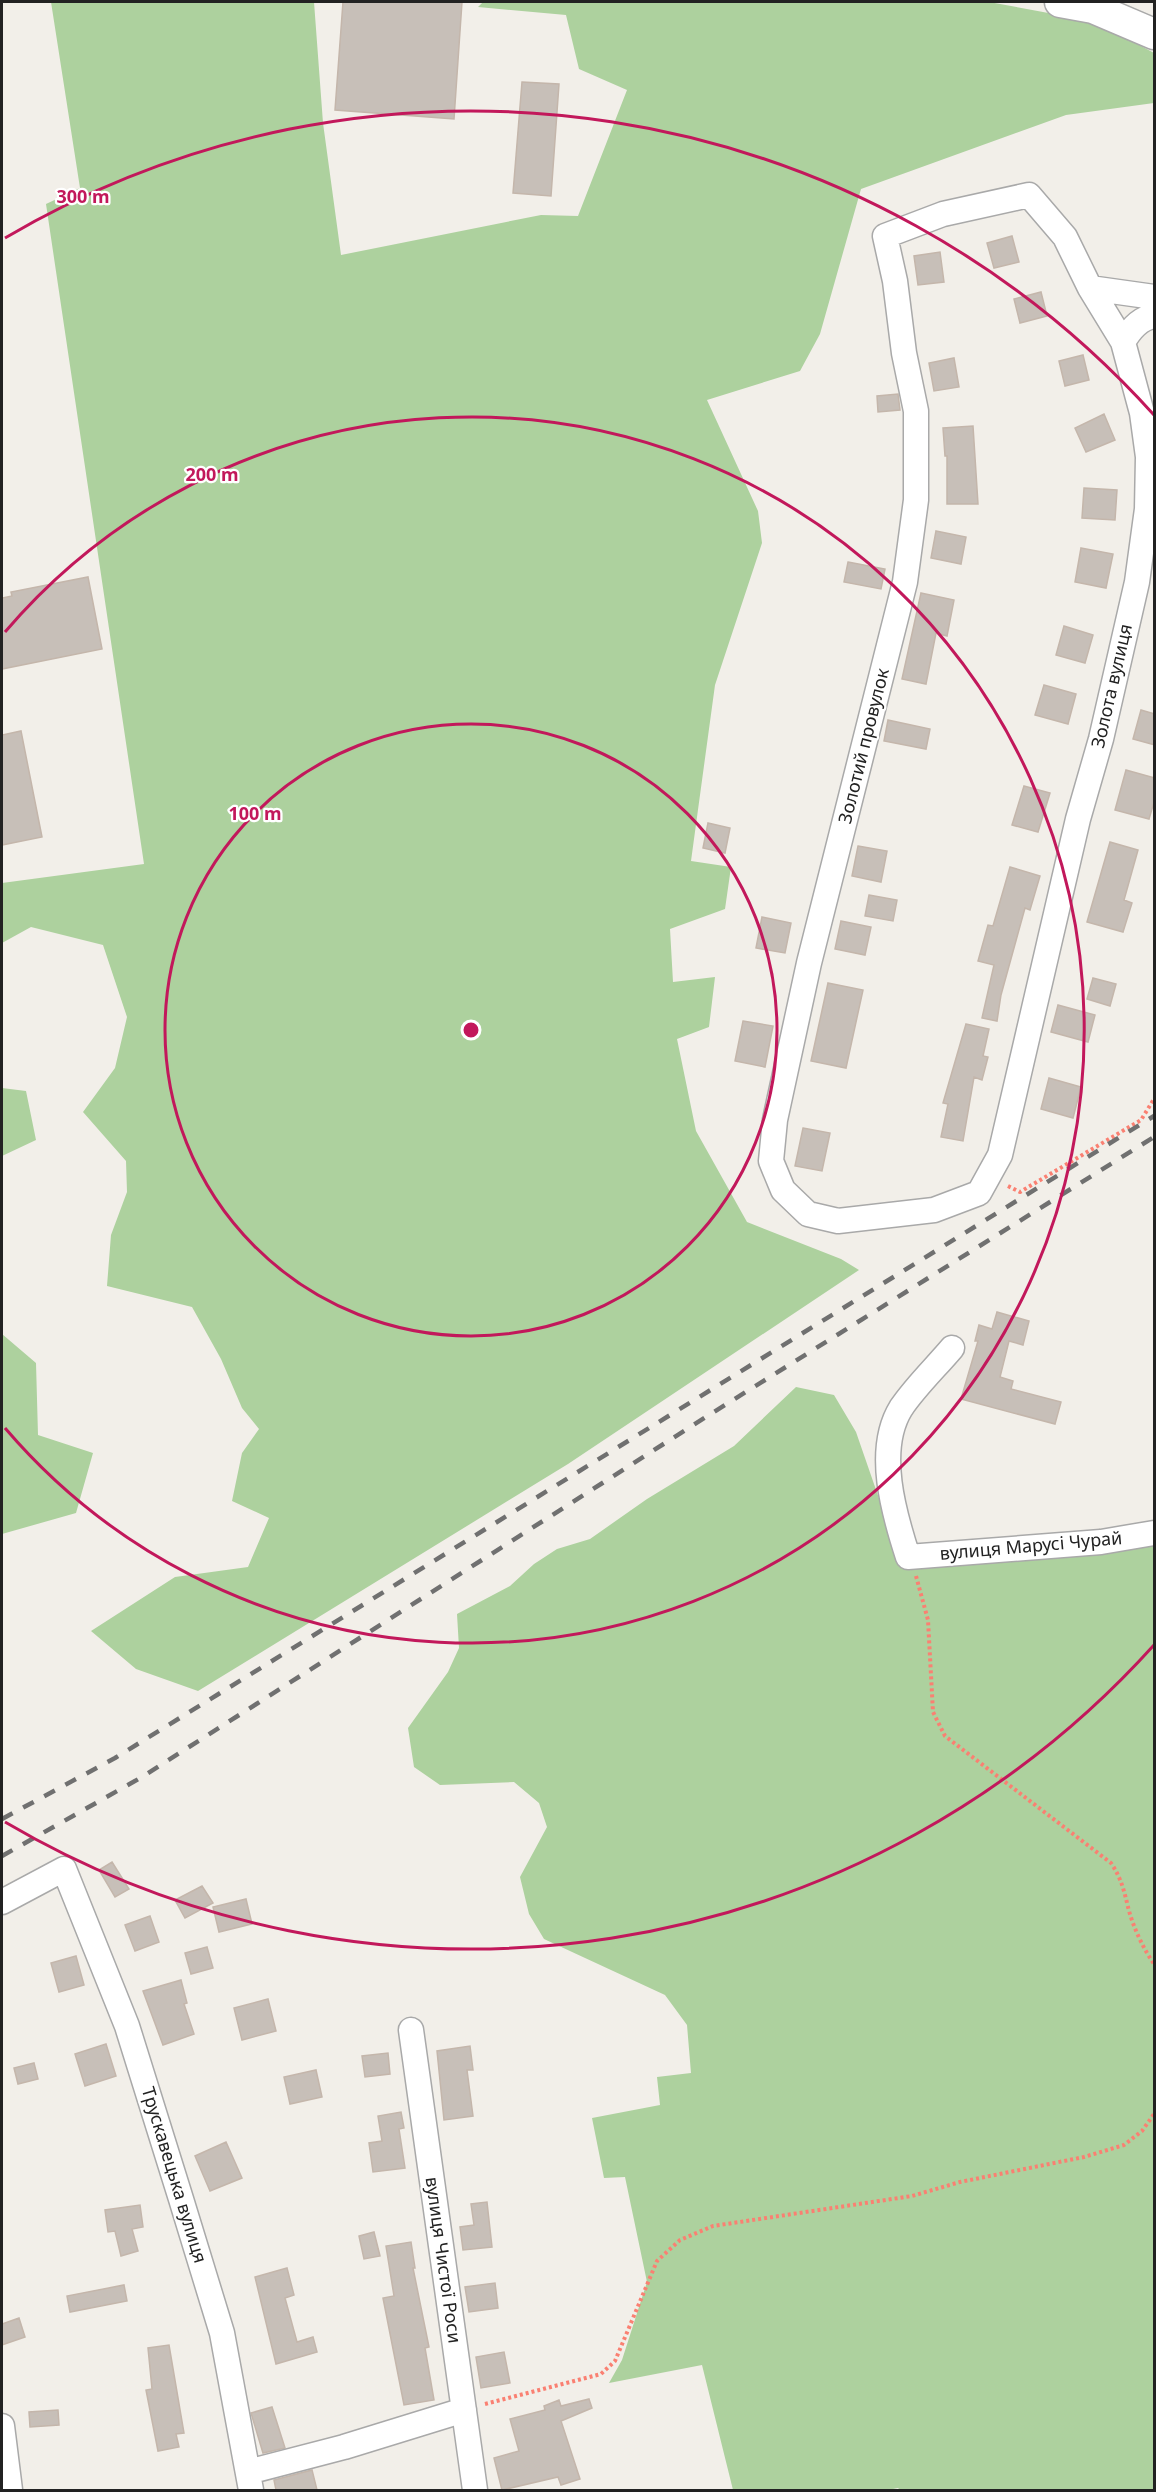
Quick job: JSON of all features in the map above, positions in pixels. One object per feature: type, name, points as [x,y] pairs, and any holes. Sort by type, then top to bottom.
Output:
[{"type":"street","points":[[1060,2],[1093,8],[1155,34]]},
{"type":"street","name":"Золота вулиця","points":[[984,1185],[1000,1155],[1078,819],[1101,739],[1137,582],[1147,509],[1148,457],[1142,413],[1123,342],[1090,288],[1065,237],[1029,195]]},
{"type":"street","name":"Золотий провулок","points":[[984,1185],[934,1210],[838,1221],[808,1214],[783,1190],[771,1161],[775,1120],[809,963],[905,582],[916,500],[916,411],[904,353],[895,281],[885,236],[943,214],[1029,195]]},
{"type":"street","points":[[1090,288],[1155,297]]},
{"type":"street","points":[[1123,342],[1130,330],[1148,317],[1155,316]]},
{"type":"street","points":[[908,1557],[890,1498],[890,1442],[895,1420],[902,1407],[952,1348]]},
{"type":"street","name":"вулиця Марусі Чурай","points":[[908,1557],[1101,1542],[1155,1533]]},
{"type":"street","name":"Трускавецька вулиця","points":[[2,1902],[64,1869],[128,2026],[182,2199],[222,2333],[250,2481]]},
{"type":"street","name":"вулиця Чистої Роси","points":[[411,2030],[475,2490]]},
{"type":"street","points":[[250,2481],[344,2447],[464,2410]]},
{"type":"street","points":[[2,2434],[10,2490]]},
{"type":"path","points":[[984,1185],[1020,1192],[1141,1120],[1155,1099]]},
{"type":"path","points":[[908,1557],[922,1592],[928,1620],[933,1712],[945,1736],[1111,1863],[1125,1889],[1128,1908],[1138,1933],[1155,1964]]},
{"type":"path","points":[[464,2410],[538,2388],[601,2374],[615,2361],[657,2261],[680,2240],[714,2226],[912,2196],[960,2182],[1084,2157],[1124,2145],[1142,2131],[1155,2114]]},
{"type":"green space","points":[[51,2],[314,2],[323,123],[341,255],[541,215],[578,216],[627,90],[579,69],[566,15],[478,7],[483,2],[989,2],[1097,22],[1154,53],[1154,103],[1066,115],[861,189],[820,334],[800,371],[707,400],[758,511],[762,543],[715,685],[691,861],[731,867],[725,909],[670,929],[673,982],[715,977],[709,1027],[677,1039],[696,1131],[747,1222],[841,1259],[859,1270],[568,1464],[198,1691],[136,1669],[91,1631],[175,1577],[248,1567],[269,1518],[232,1501],[242,1453],[259,1429],[242,1408],[221,1359],[192,1307],[107,1286],[111,1235],[127,1192],[126,1161],[83,1112],[115,1068],[127,1017],[103,945],[31,927],[2,943],[2,883],[144,864],[46,204],[80,188]]},
{"type":"green space","points":[[2,1088],[26,1091],[36,1140],[2,1156]]},
{"type":"green space","points":[[2,1334],[36,1363],[38,1435],[93,1453],[76,1513],[2,1534]]},
{"type":"green space","points":[[796,1387],[834,1395],[856,1432],[901,1562],[1154,1539],[1154,2490],[900,2490],[898,2488],[888,2490],[733,2490],[702,2365],[609,2383],[622,2360],[647,2282],[625,2177],[604,2178],[592,2118],[660,2105],[657,2077],[691,2073],[687,2025],[665,1995],[544,1939],[529,1914],[520,1877],[547,1827],[539,1803],[514,1782],[440,1785],[414,1767],[408,1728],[448,1672],[459,1648],[457,1614],[510,1586],[534,1564],[557,1549],[590,1539],[647,1499],[734,1446]]},
{"type":"building","points":[[343,2],[462,2],[454,119],[335,110]]},
{"type":"building","points":[[522,82],[559,84],[551,196],[513,193]]},
{"type":"building","points":[[1012,236],[1019,262],[994,268],[987,243]]},
{"type":"building","points":[[940,252],[944,282],[918,285],[914,256]]},
{"type":"building","points":[[1041,292],[1047,316],[1020,323],[1014,299]]},
{"type":"building","points":[[1083,355],[1089,380],[1065,386],[1059,361]]},
{"type":"building","points":[[954,358],[959,387],[934,391],[929,363]]},
{"type":"building","points":[[898,394],[900,410],[878,412],[877,396]]},
{"type":"building","points":[[1104,414],[1115,440],[1086,452],[1075,428]]},
{"type":"building","points":[[973,426],[978,504],[947,504],[947,456],[945,456],[943,428]]},
{"type":"building","points":[[1084,488],[1117,490],[1115,520],[1082,518]]},
{"type":"building","points":[[936,531],[966,537],[961,564],[931,558]]},
{"type":"building","points":[[1081,548],[1113,554],[1106,588],[1075,582]]},
{"type":"building","points":[[848,562],[885,569],[881,589],[844,582]]},
{"type":"building","points":[[88,577],[102,649],[2,669],[2,598],[12,596],[11,592]]},
{"type":"building","points":[[921,593],[954,600],[947,636],[936,633],[926,684],[902,679]]},
{"type":"building","points":[[1064,626],[1093,635],[1085,663],[1056,655]]},
{"type":"building","points":[[1044,685],[1076,694],[1068,724],[1035,715]]},
{"type":"building","points":[[1141,710],[1155,714],[1155,745],[1133,739]]},
{"type":"building","points":[[888,720],[930,729],[926,749],[884,741]]},
{"type":"building","points":[[21,731],[42,837],[2,845],[2,735]]},
{"type":"building","points":[[1126,770],[1155,778],[1155,799],[1149,819],[1115,810]]},
{"type":"building","points":[[1024,786],[1050,793],[1038,832],[1012,825]]},
{"type":"building","points":[[708,823],[730,828],[725,853],[703,848]]},
{"type":"building","points":[[1110,842],[1138,850],[1124,900],[1132,903],[1123,932],[1087,922]]},
{"type":"building","points":[[858,846],[887,851],[881,882],[852,876]]},
{"type":"building","points":[[1010,867],[1040,876],[1030,910],[1025,908],[1001,995],[997,1021],[982,1018],[994,965],[978,961],[988,925],[993,926]]},
{"type":"building","points":[[869,895],[897,900],[893,921],[865,916]]},
{"type":"building","points":[[762,917],[791,923],[785,953],[756,948]]},
{"type":"building","points":[[841,921],[871,927],[865,955],[835,949]]},
{"type":"building","points":[[1093,978],[1116,984],[1110,1006],[1087,999]]},
{"type":"building","points":[[828,983],[863,990],[846,1068],[811,1061]]},
{"type":"building","points":[[1058,1005],[1095,1015],[1088,1042],[1051,1032]]},
{"type":"building","points":[[743,1021],[773,1026],[765,1067],[735,1061]]},
{"type":"building","points":[[966,1024],[989,1029],[983,1056],[988,1057],[982,1080],[974,1077],[963,1141],[941,1137],[948,1104],[943,1103]]},
{"type":"building","points":[[1049,1078],[1081,1087],[1073,1118],[1041,1109]]},
{"type":"building","points":[[803,1128],[830,1133],[822,1171],[795,1166]]},
{"type":"building","points":[[997,1312],[1029,1321],[1023,1345],[1009,1341],[1000,1377],[1013,1381],[1011,1389],[1061,1402],[1055,1424],[961,1399],[978,1341],[975,1341],[979,1325],[992,1329]]},
{"type":"building","points":[[112,1862],[129,1889],[115,1897],[99,1870]]},
{"type":"building","points":[[202,1886],[213,1903],[185,1918],[175,1900]]},
{"type":"building","points":[[246,1899],[252,1924],[219,1932],[213,1907]]},
{"type":"building","points":[[150,1916],[159,1942],[135,1951],[125,1925]]},
{"type":"building","points":[[207,1947],[213,1968],[191,1974],[185,1953]]},
{"type":"building","points":[[76,1956],[84,1985],[59,1992],[51,1963]]},
{"type":"building","points":[[181,1980],[187,2003],[184,2004],[194,2034],[163,2045],[143,1991]]},
{"type":"building","points":[[268,1999],[276,2031],[242,2040],[234,2008]]},
{"type":"building","points":[[106,2044],[116,2076],[85,2086],[75,2054]]},
{"type":"building","points":[[470,2046],[473,2070],[467,2070],[473,2116],[444,2120],[437,2051]]},
{"type":"building","points":[[388,2053],[390,2074],[365,2077],[362,2056]]},
{"type":"building","points":[[34,2063],[38,2079],[18,2084],[14,2068]]},
{"type":"building","points":[[316,2070],[322,2097],[290,2104],[284,2077]]},
{"type":"building","points":[[401,2112],[404,2128],[399,2129],[405,2168],[373,2172],[369,2143],[382,2141],[378,2116]]},
{"type":"building","points":[[226,2142],[242,2178],[210,2191],[195,2156]]},
{"type":"building","points":[[487,2202],[492,2247],[463,2250],[460,2227],[474,2225],[471,2204]]},
{"type":"building","points":[[140,2205],[143,2227],[132,2229],[138,2251],[121,2256],[115,2231],[108,2232],[105,2210]]},
{"type":"building","points":[[374,2232],[380,2256],[364,2259],[359,2236]]},
{"type":"building","points":[[411,2242],[415,2268],[413,2268],[429,2347],[425,2348],[434,2400],[404,2405],[383,2298],[394,2296],[386,2246]]},
{"type":"building","points":[[287,2268],[294,2295],[285,2298],[297,2342],[313,2337],[317,2352],[276,2364],[255,2277]]},
{"type":"building","points":[[495,2283],[498,2308],[469,2312],[465,2287]]},
{"type":"building","points":[[124,2285],[127,2301],[70,2312],[67,2296]]},
{"type":"building","points":[[19,2318],[25,2337],[2,2345],[2,2324]]},
{"type":"building","points":[[169,2345],[184,2433],[176,2434],[179,2447],[158,2451],[146,2390],[152,2389],[148,2348]]},
{"type":"building","points":[[504,2352],[510,2383],[481,2388],[476,2357]]},
{"type":"building","points":[[589,2399],[592,2408],[561,2421],[580,2479],[561,2485],[558,2477],[502,2490],[494,2458],[519,2451],[510,2419],[545,2410],[544,2406],[559,2400],[561,2406]]},
{"type":"building","points":[[272,2407],[285,2448],[263,2453],[251,2413]]},
{"type":"building","points":[[58,2410],[59,2425],[30,2427],[29,2412]]},
{"type":"building","points":[[312,2470],[317,2490],[276,2490],[274,2480]]},
{"type":"railway","points":[[2,1819],[115,1758],[1154,1116]]},
{"type":"railway","points":[[2,1856],[142,1777],[709,1415],[1154,1137]]}]
